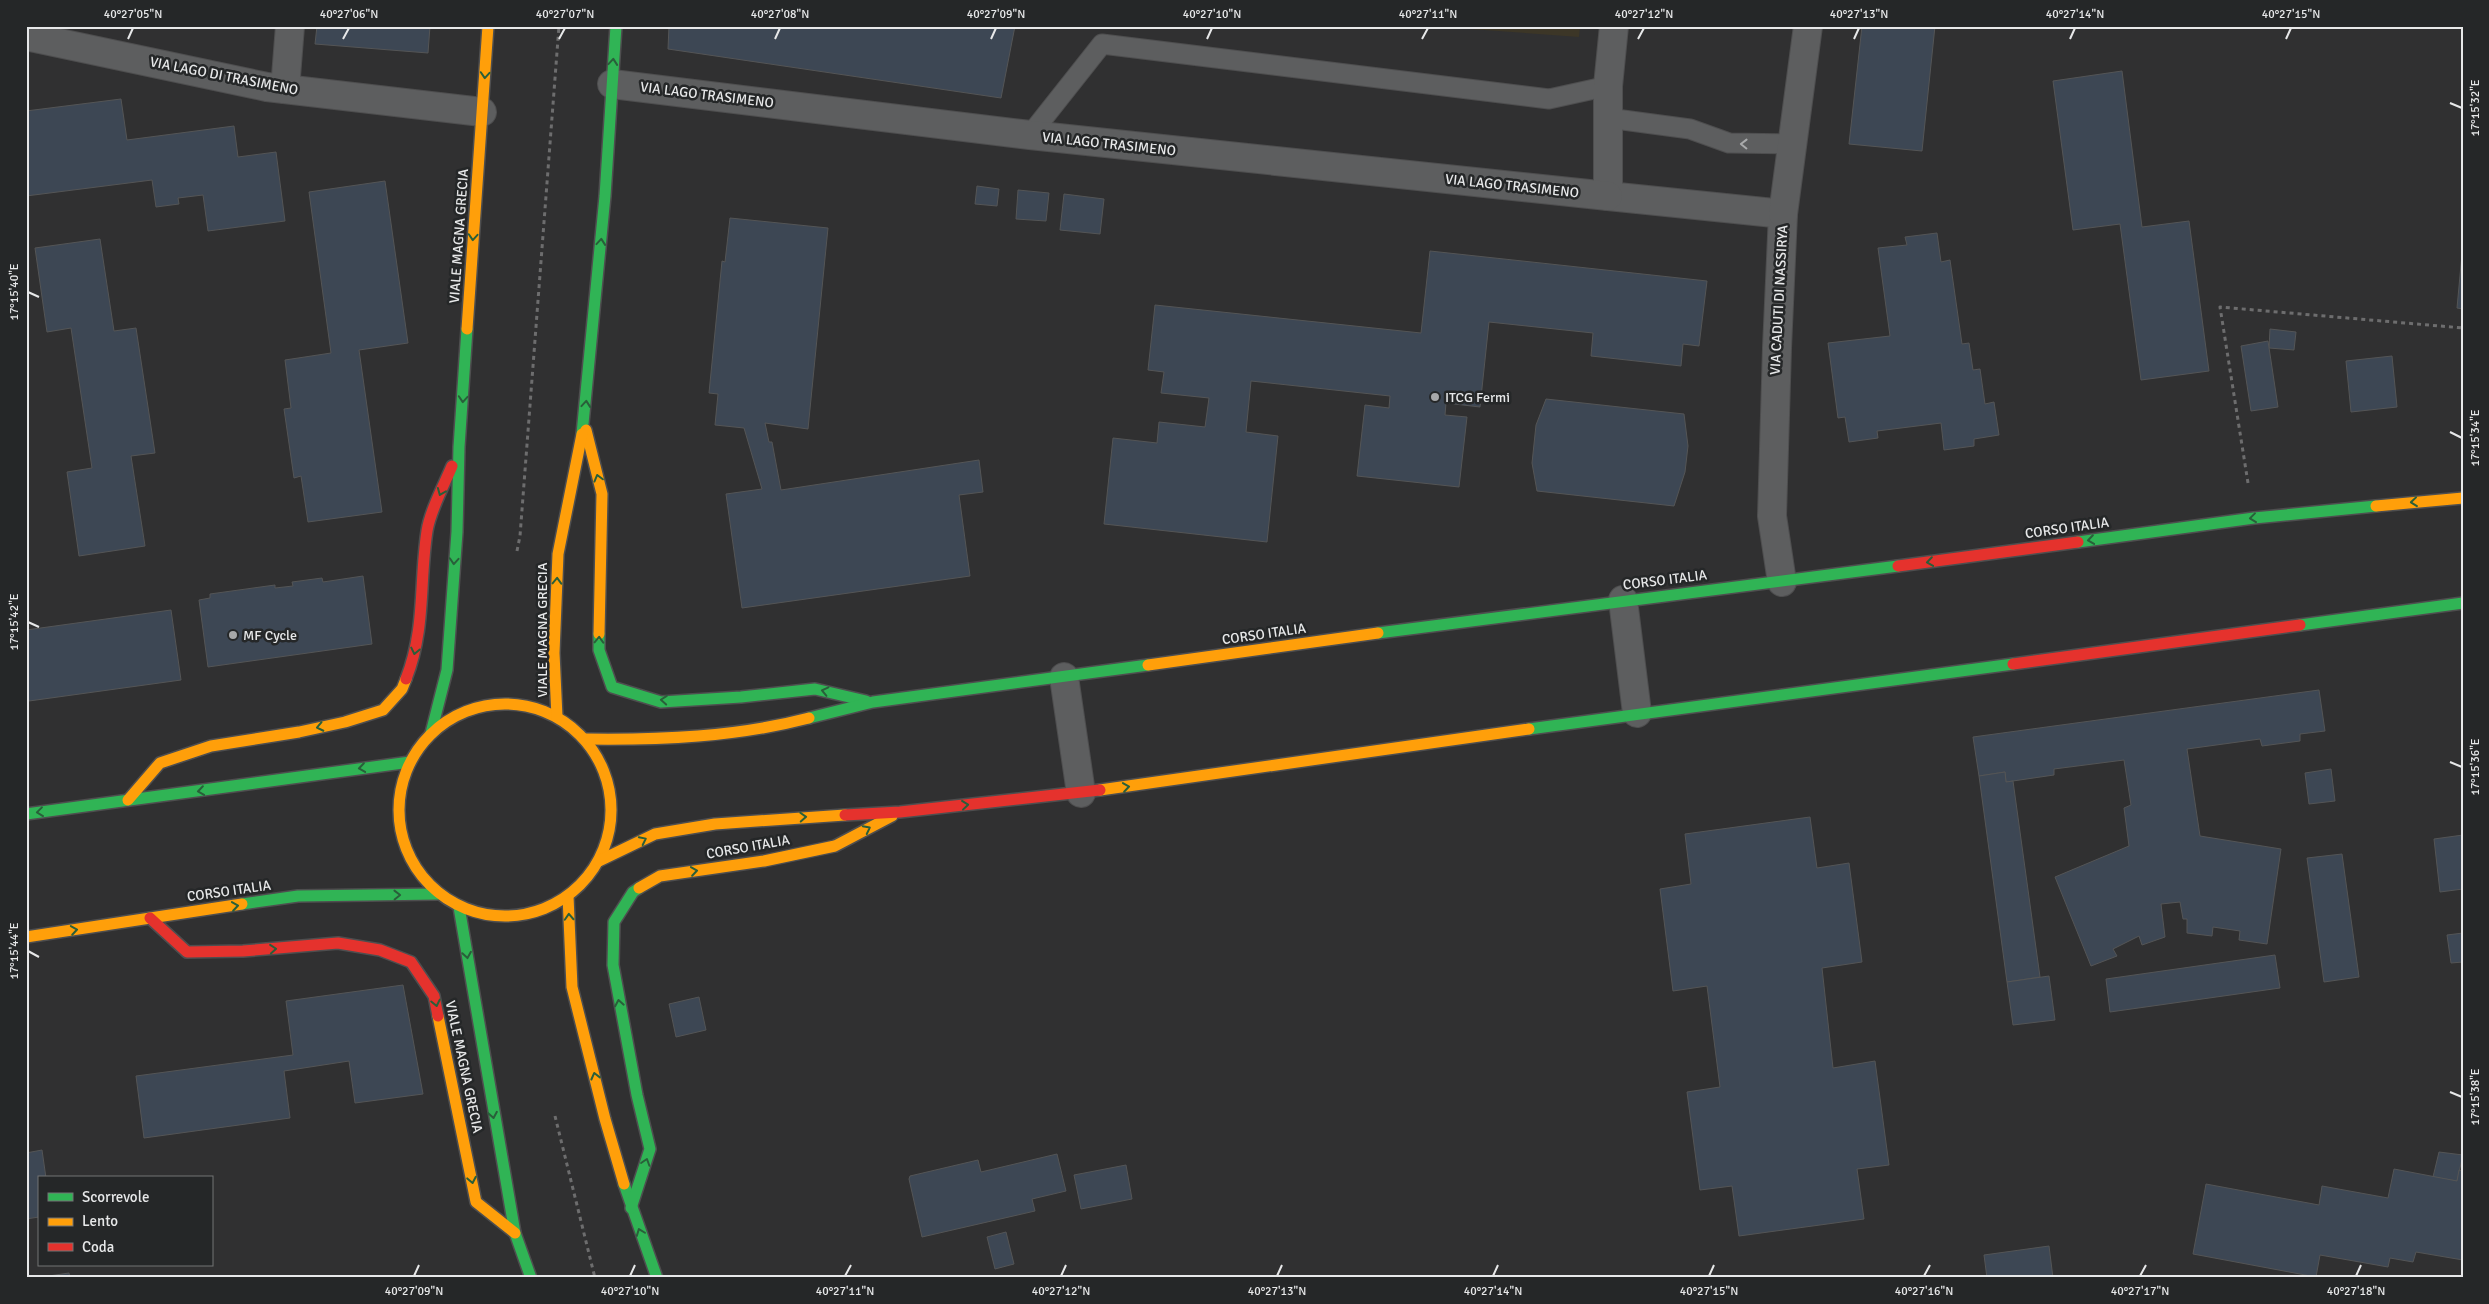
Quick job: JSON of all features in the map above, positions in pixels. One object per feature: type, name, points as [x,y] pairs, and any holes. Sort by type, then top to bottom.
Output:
[{"type":"street","points":[[286,89],[290,26]]},
{"type":"street","name":"VIALE MAGNA GRECIA","points":[[431,733],[447,670],[488,26]]},
{"type":"street","name":"VIALE MAGNA GRECIA","points":[[557,717],[554,653],[558,554],[584,426],[605,196],[616,26]]},
{"type":"street","points":[[1608,196],[1608,86],[1614,26]]},
{"type":"street","points":[[1783,214],[1808,26]]},
{"type":"street","name":"VIA LAGO DI TRASIMENO","points":[[26,36],[286,89],[482,112]]},
{"type":"street","name":"VIA LAGO TRASIMENO","points":[[612,84],[1030,135],[1608,196]]},
{"type":"street","name":"VIA CADUTI DI NASSIRYA","points":[[1608,196],[1783,214],[1776,348],[1772,516],[1782,582]]},
{"type":"street","name":"VIALE MAGNA GRECIA","points":[[584,426],[602,494],[599,650],[612,687]]},
{"type":"street","name":"VIALE MAGNA GRECIA","points":[[128,800],[160,763],[212,746],[308,730],[345,722],[383,710],[402,689],[412,664],[421,622],[427,529],[460,447]]},
{"type":"street","name":"CORSO ITALIA","points":[[585,738],[649,740],[758,729],[872,702],[1623,600],[1782,582],[2254,518],[2463,498]]},
{"type":"street","points":[[1623,600],[1637,713]]},
{"type":"street","name":"CORSO ITALIA","points":[[599,861],[655,834],[681,830],[776,818],[900,812],[1081,793],[1637,713],[1840,688],[2463,602]]},
{"type":"street","points":[[1064,677],[1081,793]]},
{"type":"street","name":"CORSO ITALIA","points":[[612,687],[661,702],[741,697],[815,689],[872,702]]},
{"type":"street","points":[[515,704],[557,717],[585,738],[602,766],[611,797],[610,830],[599,861],[585,880],[568,896],[534,913],[496,917],[460,907],[438,894],[414,867],[401,833],[399,796],[410,762],[431,733],[469,710],[515,704]]},
{"type":"street","points":[[26,814],[410,762]]},
{"type":"street","name":"CORSO ITALIA","points":[[630,1208],[650,1150],[637,1095],[612,965],[614,922],[633,892],[660,876],[764,861],[834,846],[900,812]]},
{"type":"street","name":"CORSO ITALIA","points":[[26,937],[298,896],[438,894]]},
{"type":"street","points":[[568,896],[572,987],[605,1119],[630,1208],[658,1278]]},
{"type":"street","name":"VIALE MAGNA GRECIA","points":[[460,907],[515,1234],[531,1278]]},
{"type":"street","name":"VIALE MAGNA GRECIA","points":[[150,918],[187,952],[243,951],[338,943],[380,950],[411,962],[434,996],[476,1202],[515,1234]]},
{"type":"lane","points":[[1030,135],[1102,44],[1549,99],[1608,86]]},
{"type":"lane","points":[[1608,118],[1690,129],[1729,143],[1792,144]]},
{"type":"path","points":[[455,546],[517,551],[559,26]]},
{"type":"path","points":[[2254,518],[2220,307],[2463,328]]},
{"type":"path","points":[[496,1128],[555,1116],[595,1278]]},
{"type":"shaded area","points":[[1429,26],[1580,26],[1579,37]]},
{"type":"building","points":[[317,26],[430,26],[428,53],[315,44]]},
{"type":"building","points":[[669,26],[1015,26],[1001,98],[668,49]]},
{"type":"building","points":[[1862,26],[1935,26],[1922,151],[1849,144]]},
{"type":"building","points":[[2122,71],[2142,227],[2189,221],[2209,371],[2141,380],[2120,224],[2073,230],[2053,81]]},
{"type":"building","points":[[121,99],[127,140],[234,126],[238,157],[276,152],[285,221],[208,231],[203,195],[178,198],[179,204],[156,207],[152,180],[26,196],[26,111]]},
{"type":"building","points":[[385,181],[408,343],[359,350],[382,512],[308,522],[301,476],[294,478],[284,409],[291,408],[285,360],[331,353],[309,192]]},
{"type":"building","points":[[977,186],[999,189],[997,206],[975,204]]},
{"type":"building","points":[[1018,190],[1049,193],[1046,221],[1016,219]]},
{"type":"building","points":[[1064,194],[1104,199],[1100,234],[1060,230]]},
{"type":"building","points":[[730,218],[828,228],[808,429],[765,423],[769,442],[772,442],[781,490],[979,460],[983,492],[959,495],[970,576],[742,608],[726,494],[762,489],[744,428],[715,425],[718,394],[709,393],[722,261],[725,262]]},
{"type":"building","points":[[1937,233],[1941,262],[1950,260],[1962,344],[1969,343],[1973,370],[1980,369],[1985,404],[1994,402],[1999,435],[1974,439],[1974,446],[1944,450],[1941,423],[1877,431],[1878,438],[1849,442],[1845,417],[1838,418],[1828,343],[1890,336],[1878,248],[1907,245],[1905,237]]},
{"type":"building","points":[[100,239],[114,331],[136,328],[155,453],[131,456],[145,546],[79,556],[67,472],[92,468],[71,328],[47,332],[35,248]]},
{"type":"building","points":[[2463,243],[2463,309],[2457,308]]},
{"type":"building","name":"ITCG Fermi","points":[[1430,251],[1707,281],[1699,346],[1683,344],[1681,366],[1591,356],[1593,333],[1489,322],[1480,407],[1446,403],[1445,415],[1467,417],[1459,487],[1357,476],[1365,405],[1389,408],[1390,396],[1251,381],[1246,432],[1278,436],[1267,542],[1104,524],[1113,438],[1157,443],[1159,422],[1205,427],[1209,398],[1161,393],[1164,372],[1148,370],[1155,305],[1421,333]]},
{"type":"building","points":[[2270,329],[2296,332],[2294,350],[2269,348]]},
{"type":"building","points":[[2268,341],[2278,407],[2251,411],[2241,346]]},
{"type":"building","points":[[2392,356],[2397,407],[2351,412],[2346,361]]},
{"type":"building","points":[[1546,399],[1684,414],[1688,446],[1685,472],[1674,506],[1537,491],[1532,463],[1536,425]]},
{"type":"building","points":[[363,576],[372,644],[208,667],[199,600],[210,598],[210,594],[275,585],[275,588],[293,586],[292,582],[322,578],[323,582]]},
{"type":"building","points":[[171,610],[181,680],[29,701],[26,684],[26,630]]},
{"type":"building","points":[[2319,690],[2325,731],[2300,734],[2300,741],[2262,746],[2260,739],[2187,749],[2200,836],[2281,849],[2267,944],[2239,940],[2240,931],[2213,927],[2212,936],[2187,933],[2187,919],[2183,919],[2180,902],[2161,904],[2165,937],[2142,945],[2139,936],[2113,949],[2117,956],[2091,966],[2055,877],[2129,846],[2124,808],[2131,805],[2124,760],[2054,769],[2054,775],[2006,782],[2005,772],[1979,776],[1973,737]]},
{"type":"building","points":[[2331,769],[2335,801],[2309,804],[2305,773]]},
{"type":"building","points":[[2005,772],[2006,782],[2013,781],[2040,977],[2007,982],[1979,776]]},
{"type":"building","points":[[1810,817],[1817,868],[1849,863],[1862,962],[1822,968],[1833,1068],[1875,1061],[1889,1165],[1857,1169],[1864,1219],[1739,1236],[1732,1186],[1700,1190],[1687,1092],[1720,1087],[1707,986],[1673,991],[1660,889],[1691,884],[1685,834]]},
{"type":"building","points":[[2463,835],[2463,889],[2440,892],[2434,839]]},
{"type":"building","points":[[2342,854],[2359,977],[2324,982],[2307,858]]},
{"type":"building","points":[[2463,933],[2463,962],[2451,963],[2447,935]]},
{"type":"building","points":[[2275,955],[2280,988],[2110,1012],[2106,979]]},
{"type":"building","points":[[2049,976],[2055,1020],[2013,1025],[2007,982]]},
{"type":"building","points":[[403,985],[423,1094],[355,1103],[349,1061],[284,1071],[290,1118],[144,1138],[136,1076],[293,1055],[286,1001]]},
{"type":"building","points":[[699,997],[706,1030],[676,1037],[669,1004]]},
{"type":"building","points":[[42,1150],[46,1176],[38,1176],[38,1217],[26,1219],[26,1153]]},
{"type":"building","points":[[2439,1152],[2463,1155],[2457,1181],[2433,1177]]},
{"type":"building","points":[[1057,1154],[1066,1191],[1032,1199],[1035,1211],[922,1237],[909,1179],[910,1176],[978,1160],[981,1172]]},
{"type":"building","points":[[1126,1165],[1132,1199],[1081,1209],[1074,1175]]},
{"type":"building","points":[[2394,1169],[2457,1181],[2459,1170],[2463,1171],[2463,1260],[2416,1252],[2413,1262],[2390,1258],[2388,1267],[2320,1255],[2316,1277],[2193,1254],[2206,1184],[2319,1205],[2322,1186],[2388,1198]]},
{"type":"building","points":[[1006,1232],[1014,1264],[995,1269],[987,1237]]},
{"type":"building","points":[[2049,1246],[2053,1278],[1987,1278],[1984,1255]]},
{"type":"building","points":[[69,1273],[70,1278],[35,1278]]},
{"type":"traffic: fast","points":[[582,434],[605,196],[616,26]]},
{"type":"traffic: fast","points":[[431,733],[447,670],[457,532],[459,447],[467,329]]},
{"type":"traffic: fast","points":[[2078,542],[2254,518],[2376,506]]},
{"type":"traffic: fast","points":[[1378,633],[1898,566]]},
{"type":"traffic: fast","points":[[2300,625],[2463,603]]},
{"type":"traffic: fast","points":[[599,634],[599,650],[612,687],[661,702],[741,697],[815,689],[866,701]]},
{"type":"traffic: fast","points":[[1529,729],[2013,664]]},
{"type":"traffic: fast","points":[[809,718],[873,702],[1148,665]]},
{"type":"traffic: fast","points":[[26,814],[410,762]]},
{"type":"traffic: fast","points":[[631,1208],[650,1149],[637,1095],[613,965],[614,922],[633,892],[639,888]]},
{"type":"traffic: fast","points":[[242,904],[298,896],[438,894]]},
{"type":"traffic: fast","points":[[459,907],[515,1233],[531,1278]]},
{"type":"traffic: fast","points":[[624,1184],[657,1278]]},
{"type":"traffic: slow","points":[[467,329],[488,26]]},
{"type":"traffic: slow","points":[[586,430],[602,494],[599,634]]},
{"type":"traffic: slow","points":[[557,717],[554,653],[558,554],[582,434]]},
{"type":"traffic: slow","points":[[2376,506],[2463,498]]},
{"type":"traffic: slow","points":[[1148,665],[1378,633]]},
{"type":"traffic: slow","points":[[128,800],[160,763],[211,746],[299,732],[345,722],[383,710],[402,689],[406,679]]},
{"type":"traffic: slow","points":[[505,704],[526,706],[546,712],[564,722],[580,735],[593,751],[603,769],[609,789],[611,810],[609,831],[603,851],[593,869],[580,885],[564,898],[546,908],[526,914],[505,916],[484,914],[464,908],[446,898],[430,885],[417,869],[407,851],[401,831],[399,810],[401,789],[407,769],[417,751],[430,735],[446,722],[464,712],[484,706],[505,704]]},
{"type":"traffic: slow","points":[[585,739],[642,739],[698,736],[754,729],[809,718]]},
{"type":"traffic: slow","points":[[1100,790],[1529,729]]},
{"type":"traffic: slow","points":[[599,861],[655,834],[715,824],[845,815]]},
{"type":"traffic: slow","points":[[639,888],[660,876],[764,861],[835,846],[892,816]]},
{"type":"traffic: slow","points":[[568,896],[572,987],[605,1119],[624,1184]]},
{"type":"traffic: slow","points":[[26,937],[242,904]]},
{"type":"traffic: slow","points":[[438,1016],[476,1202],[515,1233]]},
{"type":"traffic: jam","points":[[406,679],[417,642],[427,531],[434,507],[452,466]]},
{"type":"traffic: jam","points":[[1898,566],[2078,542]]},
{"type":"traffic: jam","points":[[2013,664],[2300,625]]},
{"type":"traffic: jam","points":[[845,815],[900,812],[1100,790]]},
{"type":"traffic: jam","points":[[150,918],[187,952],[243,951],[338,943],[380,950],[411,962],[434,996],[438,1016]]},
{"type":"place","name":"ITCG Fermi","points":[[1435,397]]},
{"type":"place","name":"MF Cycle","points":[[233,635]]}]
